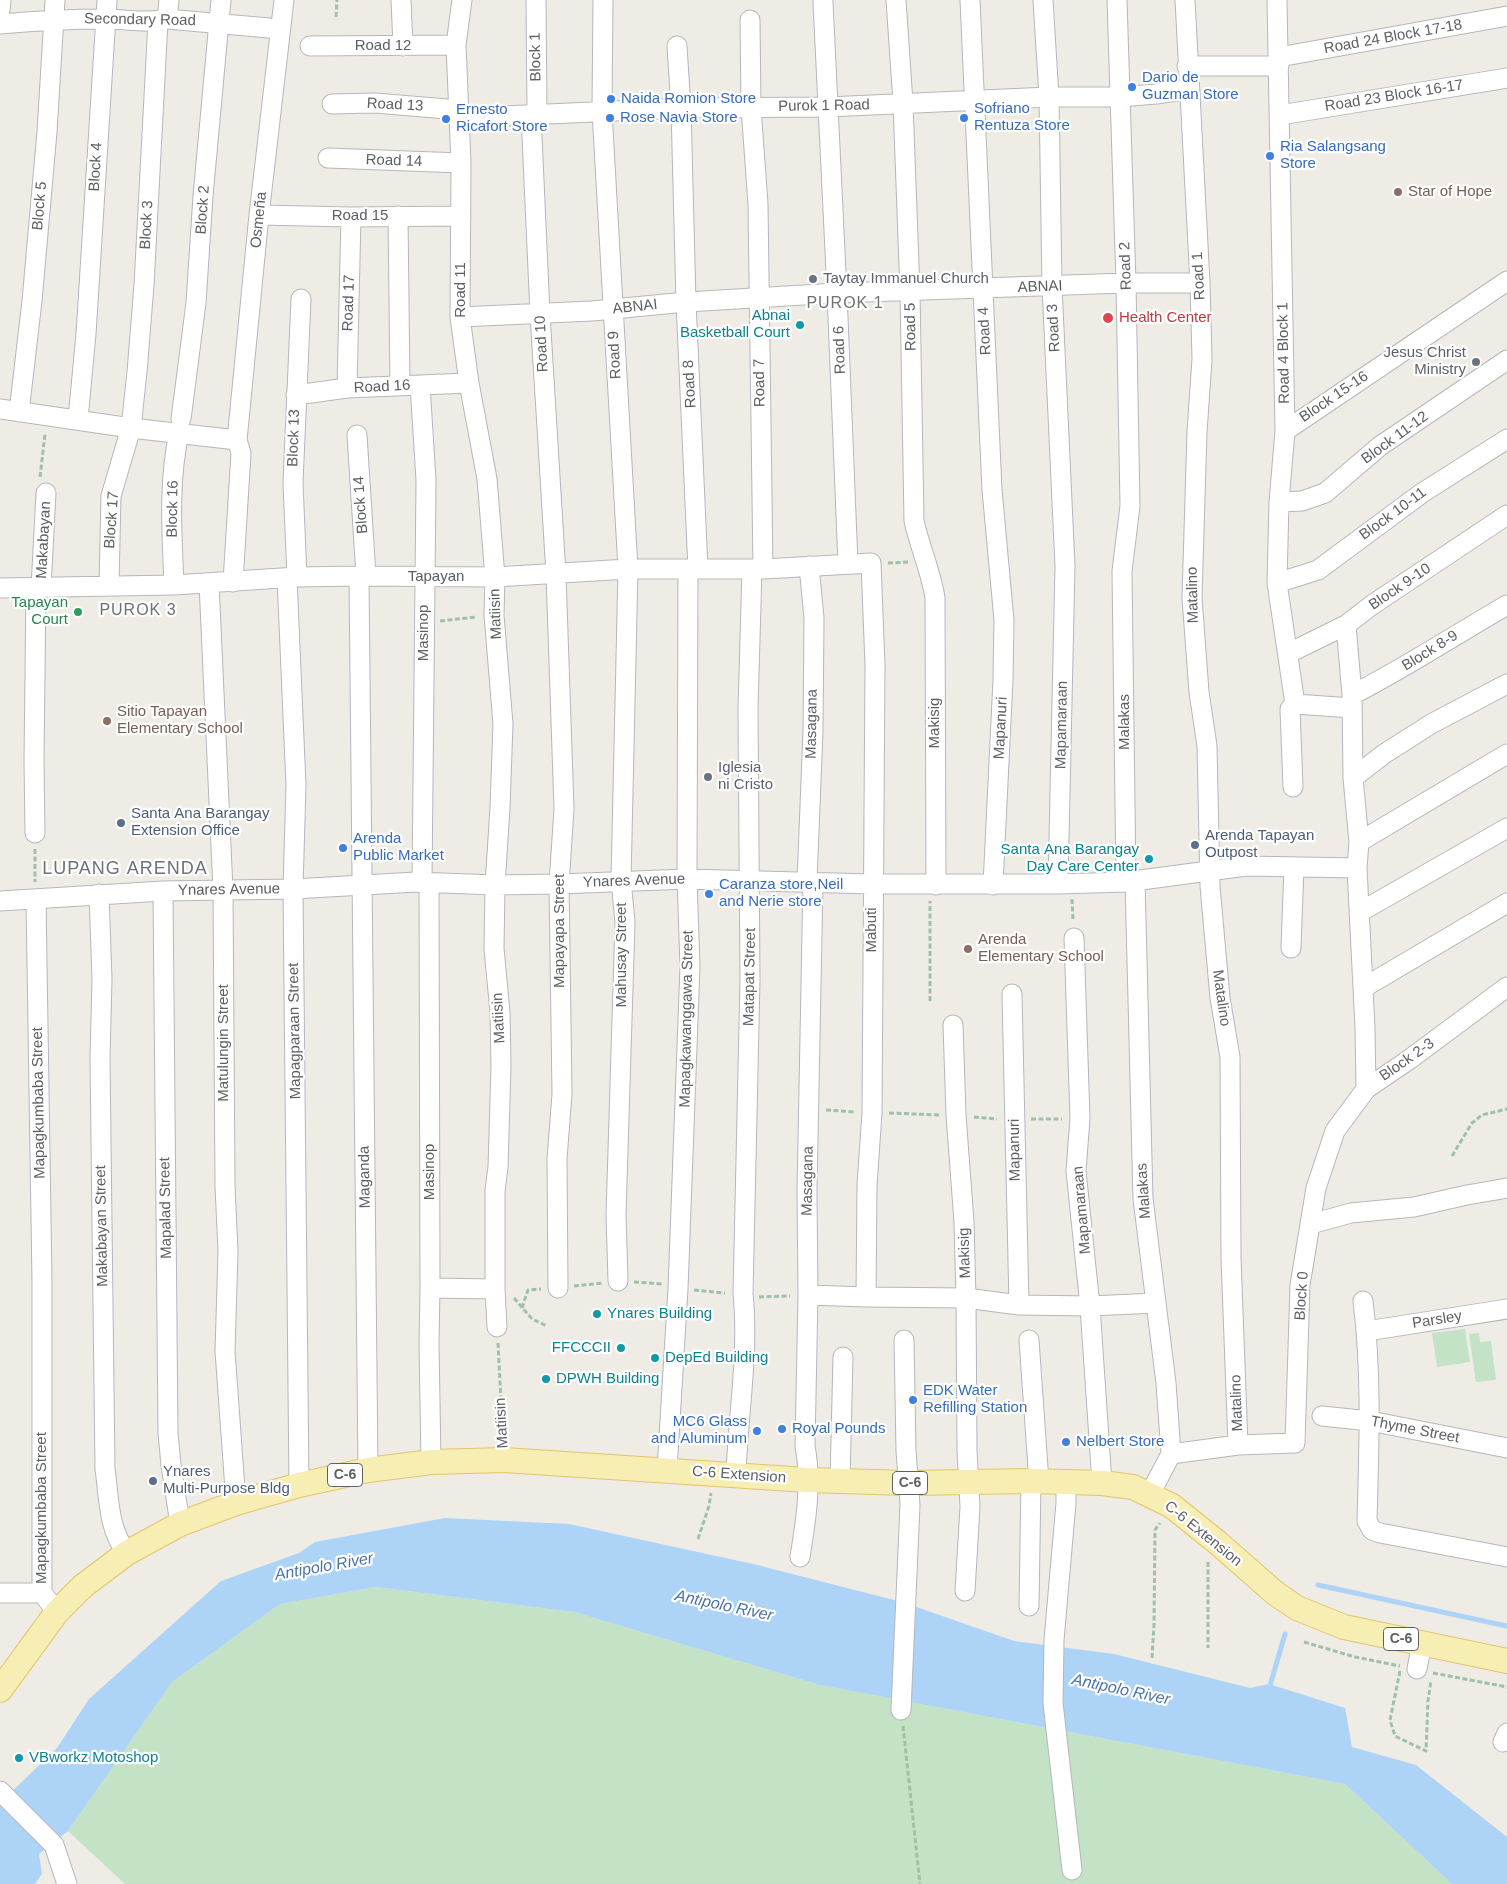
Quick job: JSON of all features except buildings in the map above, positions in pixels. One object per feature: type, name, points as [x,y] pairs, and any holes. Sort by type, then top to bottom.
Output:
[{"type":"main road","name":"C-6 Extension","points":[[0,1690],[58,1612],[83,1586],[127,1553],[180,1524],[236,1503],[299,1485],[368,1470],[432,1462],[504,1460],[709,1472],[807,1480],[908,1483],[1102,1482],[1133,1487],[1172,1506],[1218,1543],[1275,1594],[1297,1608],[1344,1627],[1507,1661]]},
{"type":"street","points":[[0,10],[1,0]]},
{"type":"street","name":"Block 5","points":[[19,412],[32,301],[47,132],[55,0]]},
{"type":"street","name":"Block 4","points":[[78,419],[86,334],[107,0]]},
{"type":"street","name":"Block 3","points":[[131,428],[144,285],[163,20],[169,0]]},
{"type":"street","name":"Block 2","points":[[180,426],[196,303],[221,0]]},
{"type":"street","name":"Osmeña","points":[[233,582],[241,453],[237,440],[259,215],[284,0]]},
{"type":"street","points":[[401,0],[404,46]]},
{"type":"street","name":"Road 11","points":[[462,0],[456,45],[461,163],[460,317],[469,383],[487,479],[495,577]]},
{"type":"street","name":"Block 1","points":[[534,114],[536,0]]},
{"type":"street","name":"Road 9","points":[[603,0],[602,110],[628,570]]},
{"type":"street","name":"Road 5","points":[[896,0],[903,104],[910,292],[914,522],[927,562]]},
{"type":"street","name":"Road 4","points":[[970,0],[992,490],[999,572]]},
{"type":"street","name":"Road 3","points":[[1043,0],[1049,98],[1052,286],[1065,566]]},
{"type":"street","name":"Road 2","points":[[1117,0],[1126,283],[1130,506],[1123,562]]},
{"type":"street","name":"Road 1","points":[[1185,0],[1200,283],[1202,359],[1193,553]]},
{"type":"street","name":"Road 4 Block 1","points":[[1277,0],[1285,430],[1279,502],[1277,583],[1289,653],[1295,704],[1290,709],[1293,787]]},
{"type":"street","name":"Road 6","points":[[823,2],[838,293],[848,564]]},
{"type":"street","name":"Road 24 Block 17-18","points":[[1279,62],[1507,16]]},
{"type":"street","name":"Secondary Road","points":[[0,24],[53,20],[163,20],[219,22],[280,29]]},
{"type":"street","name":"Road 7","points":[[750,20],[751,107],[758,204],[757,569]]},
{"type":"street","name":"Road 12","points":[[310,46],[456,45]]},
{"type":"street","name":"Road 8","points":[[677,46],[681,108],[693,569]]},
{"type":"street","points":[[1188,66],[1279,62]]},
{"type":"street","name":"Road 23 Block 16-17","points":[[1280,115],[1507,78]]},
{"type":"street","name":"Purok 1 Road","points":[[459,114],[534,114],[681,108],[827,107],[974,100],[1120,97],[1189,89]]},
{"type":"street","name":"Road 13","points":[[332,104],[375,103],[459,114]]},
{"type":"street","name":"Road 10","points":[[534,114],[540,314],[556,574]]},
{"type":"street","name":"Road 14","points":[[328,158],[461,163]]},
{"type":"street","name":"Road 15","points":[[259,215],[351,217],[461,216]]},
{"type":"street","points":[[398,216],[400,386]]},
{"type":"street","name":"Road 17","points":[[347,388],[351,217]]},
{"type":"street","name":"Block 15-16","points":[[1285,430],[1507,281]]},
{"type":"street","name":"ABNAI","points":[[460,317],[540,314],[686,302],[838,293],[1126,283],[1200,283]]},
{"type":"street","name":"Block 13","points":[[292,578],[293,483],[301,299]]},
{"type":"street","name":"Block 11-12","points":[[1279,502],[1302,501],[1325,493],[1380,446],[1507,360]]},
{"type":"street","name":"Road 16","points":[[296,395],[347,388],[469,383]]},
{"type":"street","name":"Masinop","points":[[420,385],[426,480],[424,577],[425,882],[430,1288],[428,1344],[432,1462]]},
{"type":"street","points":[[0,409],[131,428],[180,426],[237,440]]},
{"type":"street","name":"Block 16","points":[[174,585],[171,514],[174,457],[180,426]]},
{"type":"street","name":"Block 17","points":[[108,585],[111,496],[131,428]]},
{"type":"street","name":"Block 14","points":[[356,435],[362,576]]},
{"type":"street","name":"Block 10-11","points":[[1277,583],[1318,570],[1422,493],[1507,439]]},
{"type":"street","name":"Makabayan","points":[[38,588],[46,493]]},
{"type":"street","name":"Block 9-10","points":[[1289,653],[1346,625],[1372,605],[1507,515]]},
{"type":"street","name":"Matalino","points":[[1193,553],[1192,598],[1195,644],[1199,692],[1207,746],[1210,872],[1219,988],[1230,1057],[1231,1258],[1238,1444]]},
{"type":"street","name":"Makisig","points":[[927,562],[932,577],[935,598],[933,885]]},
{"type":"street","name":"Malakas","points":[[1123,562],[1130,881],[1143,1199],[1166,1383],[1171,1454]]},
{"type":"street","name":"Tapayan","points":[[0,588],[174,585],[362,576],[495,577],[628,570],[757,569],[871,563]]},
{"type":"street","name":"Mabuti","points":[[866,1298],[868,1185],[872,1113],[872,884],[875,665],[871,563]]},
{"type":"street","name":"Masagana","points":[[800,1556],[808,1505],[808,1461],[805,1446],[808,1295],[806,1191],[814,618],[809,566]]},
{"type":"street","name":"Mapamaraan","points":[[1065,566],[1065,884]]},
{"type":"street","name":"Mapagkawanggawa Street","points":[[667,1470],[678,1289],[690,966],[687,879],[693,569]]},
{"type":"street","name":"Matapat Street","points":[[736,1474],[745,1355],[744,1296],[750,880],[748,709],[757,569]]},
{"type":"street","name":"Mahusay Street","points":[[618,1281],[616,1215],[625,922],[621,881],[628,570]]},
{"type":"street","name":"Mapanuri","points":[[993,885],[1003,680],[1004,620],[999,572]]},
{"type":"street","name":"Mapayapa Street","points":[[556,574],[564,809],[559,884],[562,1094],[557,1159],[558,1288]]},
{"type":"street","points":[[362,576],[362,884]]},
{"type":"street","name":"Matiisin","points":[[495,577],[494,615],[503,724],[495,885],[494,949],[500,1012],[501,1066],[498,1167],[494,1191],[497,1327]]},
{"type":"street","name":"Mapagparaan Street","points":[[292,578],[296,785],[293,889],[299,1485]]},
{"type":"street","name":"Matulungin Street","points":[[208,583],[223,890],[225,1186],[228,1251],[225,1351],[236,1503]]},
{"type":"street","points":[[35,833],[34,760],[38,588]]},
{"type":"street","name":"Block 8-9","points":[[1352,701],[1460,632],[1507,605]]},
{"type":"street","points":[[1346,625],[1352,701],[1353,778],[1359,842],[1357,868],[1366,1089]]},
{"type":"street","points":[[1353,778],[1384,754],[1431,724],[1507,684]]},
{"type":"street","points":[[1295,704],[1352,701]]},
{"type":"street","points":[[1359,842],[1507,754]]},
{"type":"street","points":[[1360,912],[1507,828]]},
{"type":"street","name":"Ynares Avenue","points":[[0,901],[163,891],[293,889],[425,882],[495,885],[687,879],[933,885],[1065,884],[1130,881],[1246,866],[1357,868]]},
{"type":"street","points":[[1292,948],[1294,867]]},
{"type":"street","name":"Maganda","points":[[362,884],[368,1470]]},
{"type":"street","name":"Mapalad Street","points":[[163,891],[168,1433],[180,1524]]},
{"type":"street","name":"Makabayan Street","points":[[99,894],[102,979],[100,1059],[105,1469],[114,1530],[120,1544],[127,1553]]},
{"type":"street","name":"Mapagkumbaba Street","points":[[36,899],[42,1282],[42,1593],[58,1612]]},
{"type":"street","points":[[1363,988],[1507,903]]},
{"type":"street","name":"Mapamaraan","points":[[1074,938],[1080,1118],[1076,1171],[1090,1306],[1102,1482]]},
{"type":"street","name":"Block 2-3","points":[[1329,1152],[1335,1131],[1366,1089],[1507,987]]},
{"type":"street","name":"Mapanuri","points":[[1012,994],[1018,1305]]},
{"type":"street","name":"Makisig","points":[[953,1025],[956,1115],[964,1222],[966,1298],[970,1507],[965,1591]]},
{"type":"street","name":"Block 0","points":[[1238,1444],[1295,1443],[1300,1285],[1316,1188],[1329,1152]]},
{"type":"street","points":[[1311,1224],[1351,1213],[1414,1206],[1507,1188]]},
{"type":"street","points":[[430,1288],[495,1289]]},
{"type":"street","points":[[808,1295],[866,1298],[966,1298],[1018,1305],[1090,1306],[1156,1303]]},
{"type":"street","points":[[1363,1301],[1367,1331],[1370,1421],[1367,1521],[1372,1530],[1507,1557]]},
{"type":"street","name":"Parsley","points":[[1367,1331],[1507,1309]]},
{"type":"street","points":[[901,1710],[910,1505],[904,1340]]},
{"type":"street","points":[[1029,1340],[1035,1482],[1029,1606]]},
{"type":"street","points":[[840,1481],[843,1357]]},
{"type":"street","name":"Thyme Street","points":[[1322,1416],[1370,1421],[1507,1448]]},
{"type":"street","points":[[1150,1494],[1171,1454],[1238,1444]]},
{"type":"street","points":[[1066,1482],[1066,1504],[1054,1640],[1054,1703],[1072,1870]]},
{"type":"street","points":[[0,1593],[42,1593]]},
{"type":"street","points":[[1417,1669],[1422,1643]]},
{"type":"street","points":[[0,1791],[54,1846],[67,1884]]},
{"type":"path","points":[[336,17],[337,0]]},
{"type":"path","points":[[42,471],[46,416]]},
{"type":"path","points":[[871,563],[927,562]]},
{"type":"path","points":[[424,623],[494,615]]},
{"type":"path","points":[[35,833],[36,899]]},
{"type":"path","points":[[1065,884],[1074,938]]},
{"type":"path","points":[[930,1001],[933,885]]},
{"type":"path","points":[[1452,1156],[1472,1123],[1482,1116],[1507,1109]]},
{"type":"path","points":[[495,1289],[511,1295],[532,1319],[547,1326]]},
{"type":"path","points":[[678,1289],[744,1296],[808,1295]]},
{"type":"path","name":"Matiisin","points":[[497,1327],[504,1460]]},
{"type":"path","points":[[698,1540],[709,1506],[711,1489],[709,1472]]},
{"type":"path","points":[[1152,1658],[1155,1530],[1161,1521]]},
{"type":"path","points":[[1208,1648],[1208,1559],[1218,1543]]},
{"type":"path","points":[[1417,1669],[1428,1701],[1426,1750],[1395,1736],[1390,1720],[1417,1669]]},
{"type":"path","points":[[901,1710],[920,1884]]},
{"type":"green space","points":[[1465,1329],[1470,1362],[1437,1367],[1432,1333]]},
{"type":"green space","points":[[1479,1333],[1480,1342],[1491,1341],[1496,1380],[1476,1382],[1469,1334]]},
{"type":"green space","points":[[376,1587],[574,1612],[820,1685],[1345,1784],[1452,1884],[125,1884],[68,1831],[172,1682],[280,1604]]},
{"type":"water","name":"Antipolo River","points":[[445,1518],[569,1524],[753,1564],[902,1602],[1014,1641],[1114,1654],[1250,1688],[1269,1684],[1345,1708],[1352,1747],[1416,1765],[1507,1837],[1507,1884],[1452,1884],[1345,1784],[820,1685],[574,1612],[376,1587],[280,1604],[172,1682],[68,1831],[39,1854],[42,1874],[35,1884],[0,1884],[0,1803],[57,1748],[89,1699],[221,1581],[299,1553],[315,1542]]},
{"type":"waterway","points":[[1318,1585],[1507,1626]]},
{"type":"waterway","points":[[1269,1689],[1285,1634]]},
{"type":"place","name":"Dario de Guzman Store","points":[[1132,87]]},
{"type":"place","name":"Naida Romion Store","points":[[611,99]]},
{"type":"place","name":"Rose Navia Store","points":[[610,118]]},
{"type":"place","name":"Sofriano Rentuza Store","points":[[964,118]]},
{"type":"place","name":"Ernesto Ricafort Store","points":[[446,119]]},
{"type":"place","name":"Ria Salangsang Store","points":[[1270,156]]},
{"type":"place","name":"Star of Hope","points":[[1398,192]]},
{"type":"place","name":"Taytay Immanuel Church","points":[[813,279]]},
{"type":"place","name":"Health Center","points":[[1108,318]]},
{"type":"place","name":"Abnai Basketball Court","points":[[800,325]]},
{"type":"place","name":"Jesus Christ Ministry","points":[[1476,362]]},
{"type":"place","name":"Tapayan Court","points":[[78,612]]},
{"type":"place","name":"Sitio Tapayan Elementary School","points":[[107,721]]},
{"type":"place","name":"Iglesia ni Cristo","points":[[708,777]]},
{"type":"place","name":"Santa Ana Barangay Extension Office","points":[[121,823]]},
{"type":"place","name":"Arenda Tapayan Outpost","points":[[1195,845]]},
{"type":"place","name":"Arenda Public Market","points":[[343,848]]},
{"type":"place","name":"Santa Ana Barangay Day Care Center","points":[[1149,859]]},
{"type":"place","name":"Caranza store,Neil and Nerie store","points":[[709,894]]},
{"type":"place","name":"Arenda Elementary School","points":[[968,949]]},
{"type":"place","name":"Ynares Building","points":[[597,1314]]},
{"type":"place","name":"FFCCCII","points":[[621,1348]]},
{"type":"place","name":"DepEd Building","points":[[655,1358]]},
{"type":"place","name":"DPWH Building","points":[[546,1379]]},
{"type":"place","name":"EDK Water Refilling Station","points":[[913,1400]]},
{"type":"place","name":"Royal Pounds","points":[[782,1429]]},
{"type":"place","name":"MC6 Glass and Aluminum","points":[[757,1431]]},
{"type":"place","name":"Nelbert Store","points":[[1066,1442]]},
{"type":"place","name":"Ynares Multi-Purpose Bldg","points":[[153,1481]]},
{"type":"place","name":"VBworkz Motoshop","points":[[19,1758]]},
{"type":"district","name":"PUROK 1","points":[[845,304]]},
{"type":"district","name":"PUROK 3","points":[[138,611]]},
{"type":"district","name":"LUPANG ARENDA","points":[[125,869]]}]
